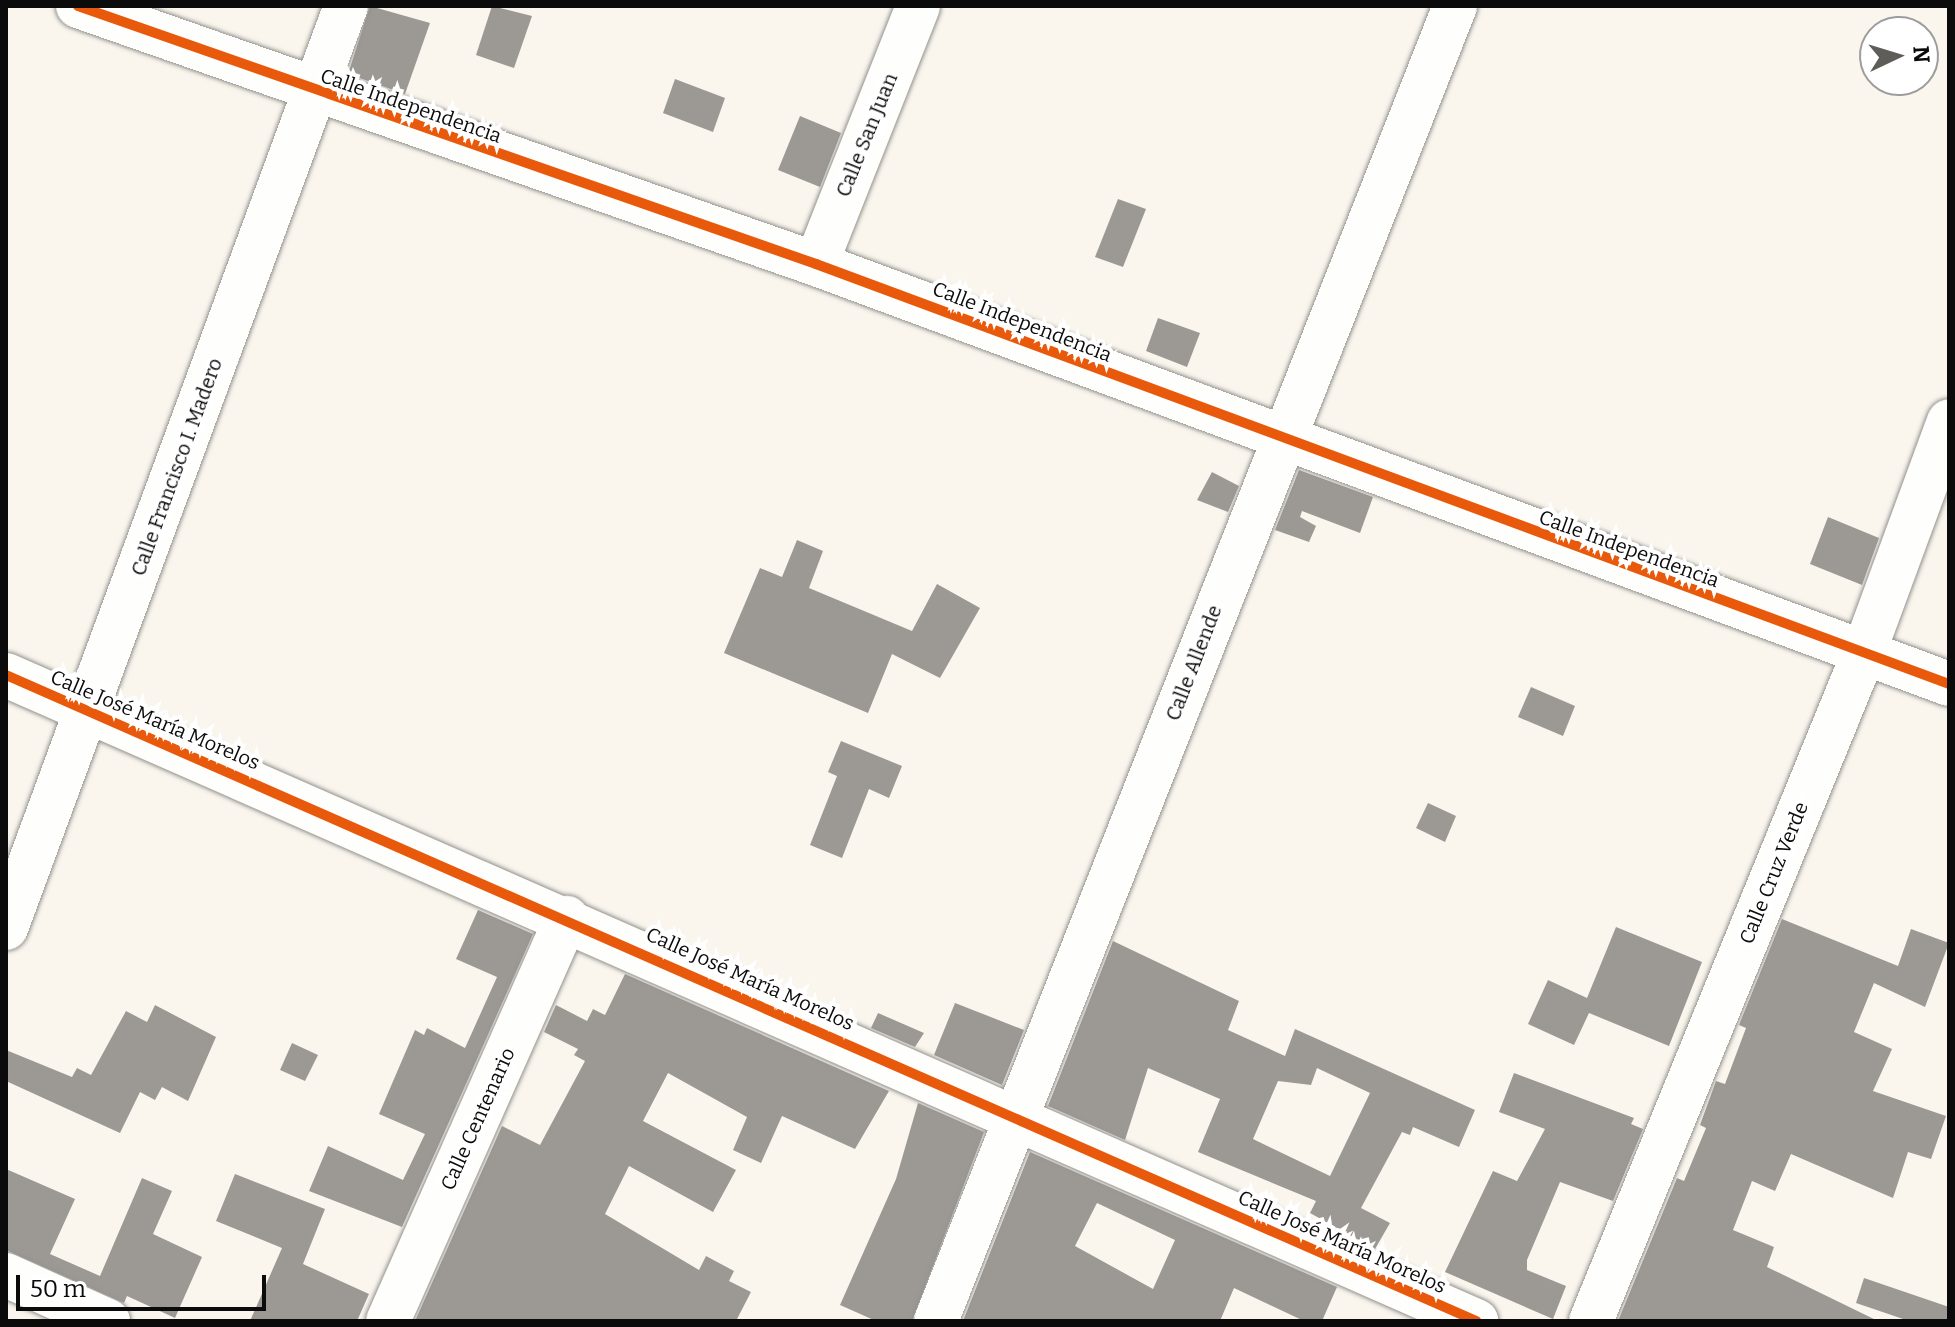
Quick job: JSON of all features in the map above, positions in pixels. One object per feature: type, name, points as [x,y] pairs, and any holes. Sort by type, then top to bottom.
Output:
[{"type":"street","name":"Calle Independencia","points":[[78,6],[314,92],[816,264],[1863,655],[1949,684]]},
{"type":"street","name":"Calle Francisco I. Madero","points":[[6,928],[346,6]]},
{"type":"street","name":"Calle San Juan","points":[[816,264],[918,6]]},
{"type":"street","name":"Calle Allende","points":[[936,1321],[1281,439],[1455,6]]},
{"type":"street","name":"Calle Cruz Verde","points":[[1591,1321],[1863,655],[1949,421]]},
{"type":"street","name":"Calle José María Morelos","points":[[6,675],[567,918],[1476,1321]]},
{"type":"street","name":"Calle Centenario","points":[[388,1321],[567,918]]},
{"type":"street","points":[[6,1275],[108,1321]]},
{"type":"building","points":[[370,6],[430,23],[405,94],[348,74]]},
{"type":"building","points":[[492,6],[532,16],[514,68],[476,55]]},
{"type":"building","points":[[675,79],[725,98],[713,132],[663,113]]},
{"type":"building","points":[[800,116],[841,133],[820,187],[778,170]]},
{"type":"building","points":[[1118,199],[1146,209],[1123,267],[1095,257]]},
{"type":"building","points":[[1158,318],[1200,333],[1187,367],[1146,351]]},
{"type":"building","points":[[1299,470],[1373,497],[1360,533],[1302,511],[1300,517],[1316,526],[1309,542],[1275,530]]},
{"type":"building","points":[[1212,472],[1239,486],[1228,512],[1197,500]]},
{"type":"building","points":[[1828,517],[1879,538],[1862,585],[1810,564]]},
{"type":"building","points":[[797,540],[823,551],[809,588],[912,631],[937,584],[980,608],[940,678],[892,654],[868,713],[724,653],[760,568],[782,577]]},
{"type":"building","points":[[1531,687],[1575,706],[1563,736],[1518,717]]},
{"type":"building","points":[[841,741],[902,766],[889,798],[869,789],[842,858],[810,845],[837,776],[828,772]]},
{"type":"building","points":[[1428,803],[1456,816],[1445,842],[1416,828]]},
{"type":"building","points":[[478,910],[533,934],[402,1227],[309,1191],[328,1146],[403,1180],[425,1134],[379,1114],[415,1030],[424,1035],[427,1028],[465,1048],[497,977],[456,959]]},
{"type":"building","points":[[1782,919],[1898,966],[1911,929],[1949,943],[1925,1007],[1874,983],[1854,1032],[1892,1049],[1873,1091],[1946,1116],[1931,1159],[1908,1152],[1893,1198],[1791,1154],[1775,1191],[1752,1181],[1733,1230],[1774,1247],[1767,1267],[1878,1321],[1618,1321],[1677,1178],[1684,1181],[1706,1128],[1700,1125],[1716,1081],[1725,1084],[1746,1028],[1739,1025]]},
{"type":"building","points":[[1616,927],[1702,962],[1669,1046],[1589,1013],[1574,1045],[1528,1024],[1548,980],[1587,998]]},
{"type":"building","points":[[1113,941],[1239,1001],[1228,1030],[1285,1056],[1295,1029],[1475,1110],[1459,1147],[1413,1127],[1410,1135],[1402,1132],[1361,1208],[1390,1223],[1375,1249],[1310,1213],[1316,1201],[1198,1152],[1220,1099],[1148,1068],[1125,1140],[1048,1106]],"holes":[[[1317,1068],[1370,1093],[1330,1176],[1253,1139],[1278,1081],[1311,1085]]]},
{"type":"building","points":[[625,974],[889,1091],[855,1149],[782,1116],[761,1163],[733,1150],[747,1117],[668,1073],[643,1121],[736,1170],[713,1212],[629,1166],[605,1214],[699,1270],[706,1256],[734,1271],[729,1281],[751,1292],[736,1321],[415,1321],[502,1126],[540,1145],[585,1061],[574,1055],[578,1049],[544,1032],[556,1005],[587,1021],[593,1009],[605,1015]]},
{"type":"building","points":[[955,1003],[1024,1030],[1002,1085],[934,1055]]},
{"type":"building","points":[[155,1005],[216,1037],[188,1101],[162,1087],[155,1100],[140,1092],[120,1133],[6,1081],[6,1050],[72,1077],[77,1068],[91,1075],[126,1011],[147,1022]]},
{"type":"building","points":[[878,1013],[924,1033],[915,1047],[871,1028]]},
{"type":"building","points":[[292,1043],[318,1055],[305,1081],[280,1070]]},
{"type":"building","points":[[1514,1073],[1634,1118],[1631,1124],[1643,1129],[1613,1201],[1560,1182],[1527,1260],[1527,1270],[1566,1286],[1553,1319],[1445,1272],[1493,1171],[1517,1181],[1545,1129],[1499,1112]]},
{"type":"building","points":[[918,1103],[984,1132],[912,1321],[876,1321],[840,1305],[896,1179]]},
{"type":"building","points":[[1030,1152],[1337,1287],[1322,1321],[1304,1321],[1234,1288],[1220,1321],[963,1321]],"holes":[[[1097,1203],[1175,1240],[1153,1289],[1075,1246]]]},
{"type":"building","points":[[6,1169],[75,1199],[50,1254],[100,1276],[142,1178],[172,1191],[153,1234],[202,1257],[175,1318],[127,1296],[124,1303],[6,1250]]},
{"type":"building","points":[[235,1174],[325,1209],[303,1264],[369,1294],[357,1321],[250,1321],[282,1248],[216,1221]]},
{"type":"building","points":[[1864,1278],[1949,1307],[1949,1321],[1909,1321],[1856,1303]]},
{"type":"cycle path","points":[[78,6],[816,264],[1949,684]]},
{"type":"cycle path","points":[[6,675],[1476,1321]]}]
